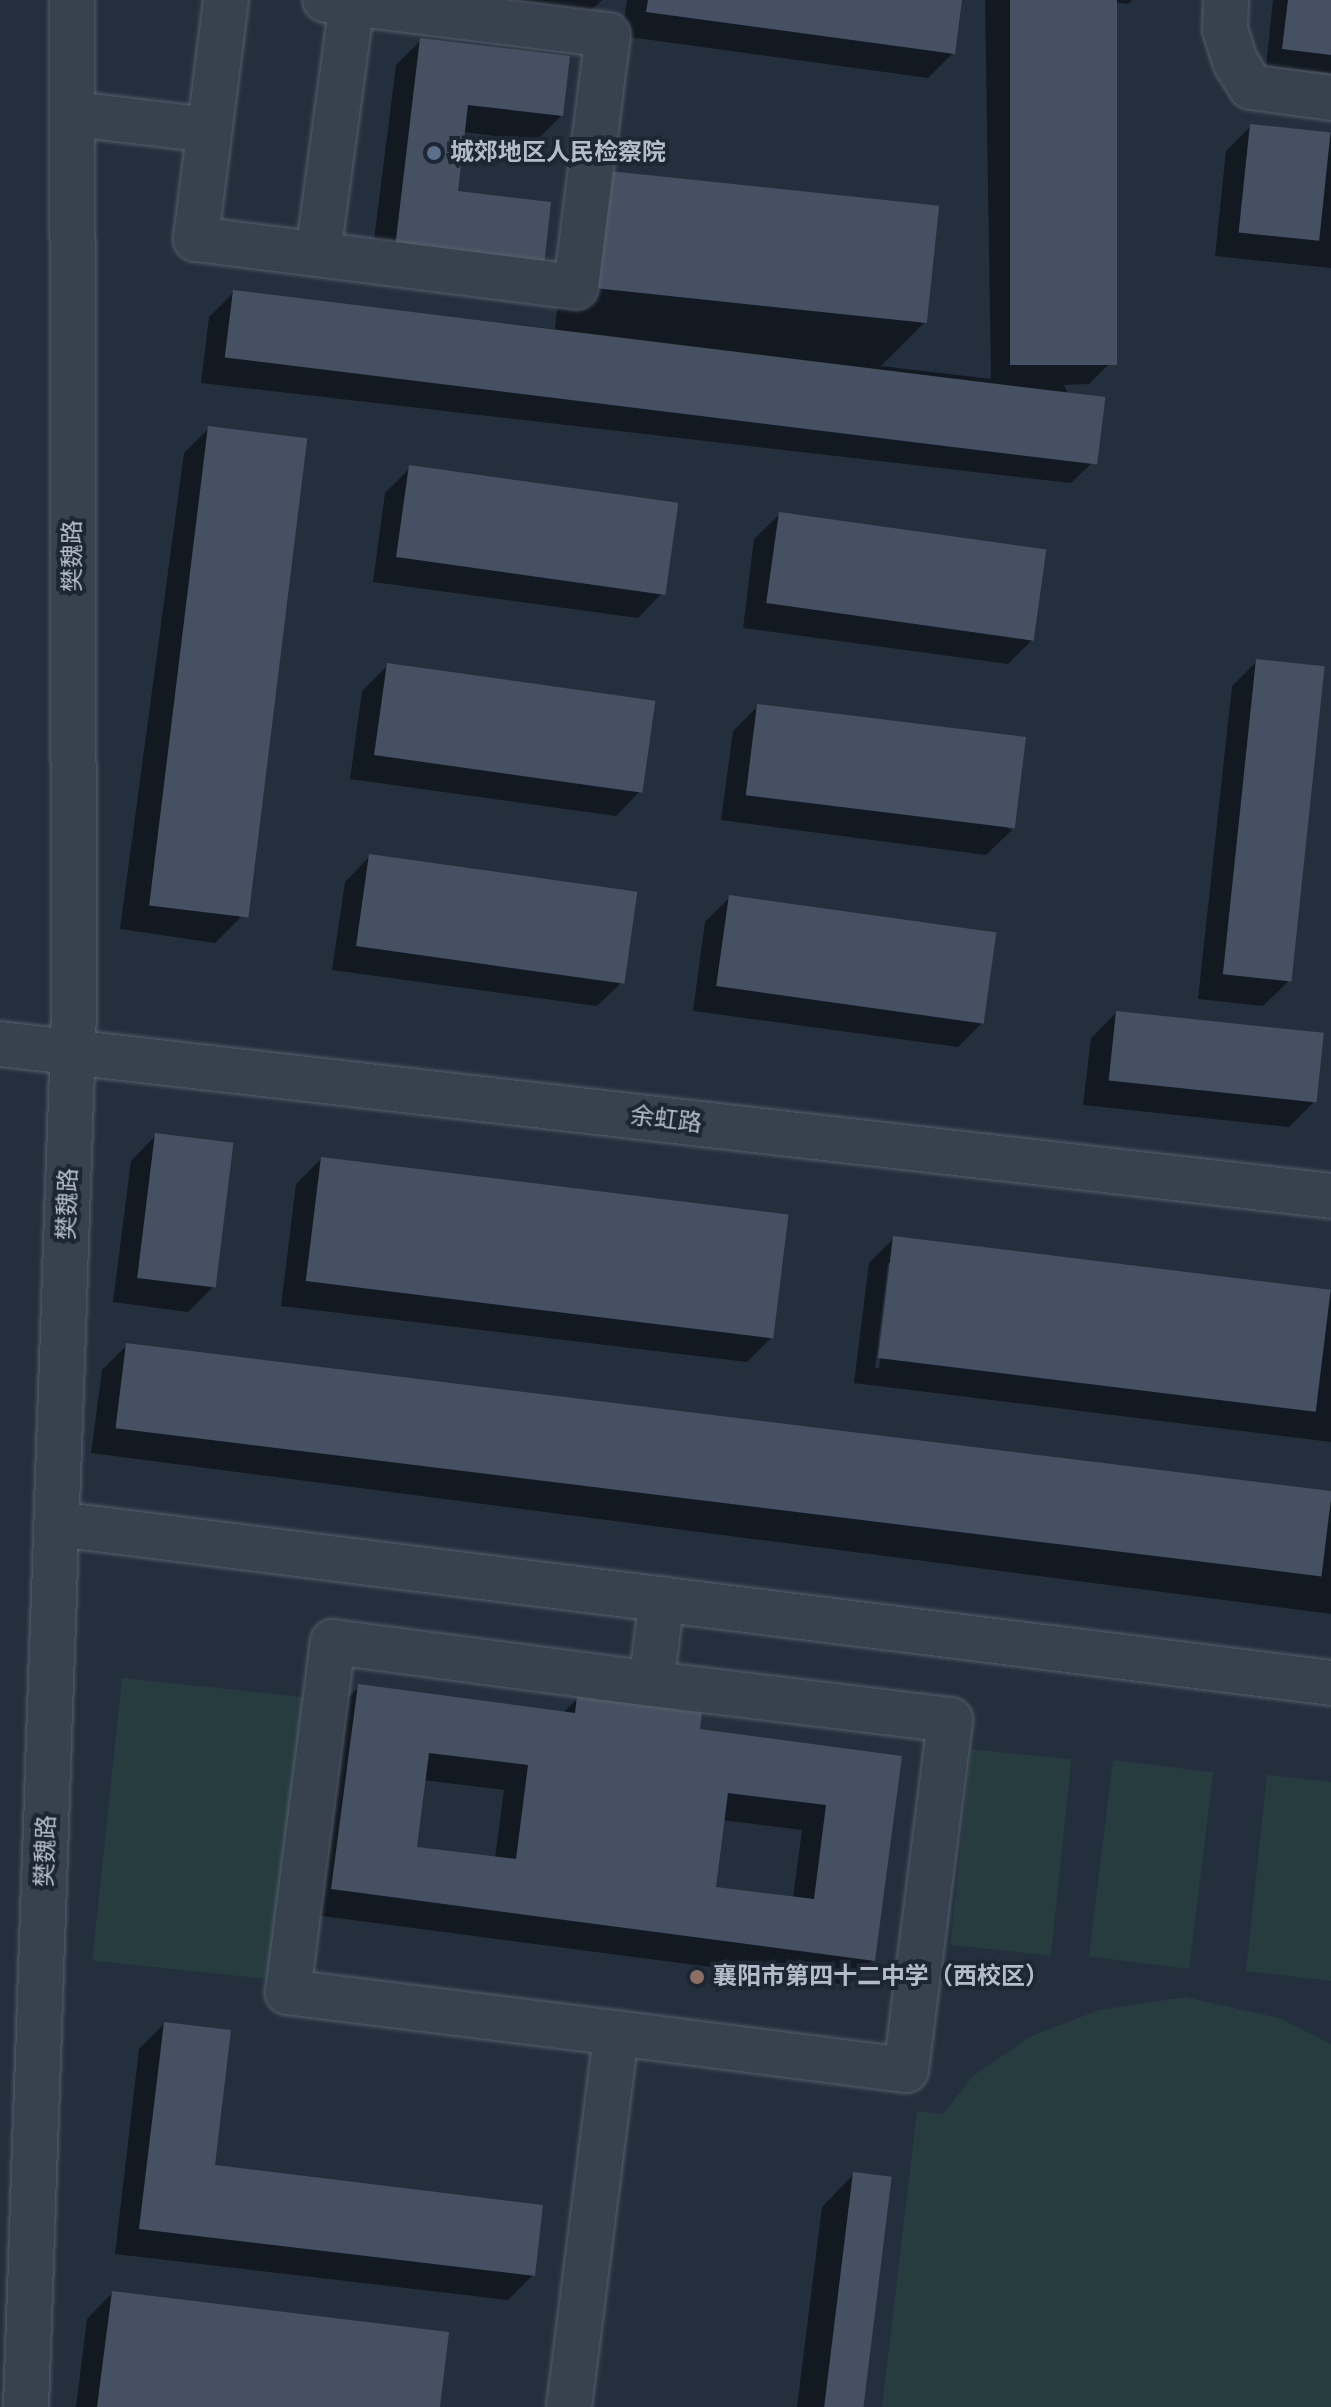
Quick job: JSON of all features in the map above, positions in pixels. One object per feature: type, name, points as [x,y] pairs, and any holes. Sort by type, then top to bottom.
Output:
[{"type":"street","name":"樊魏路","points":[[26,2407],[74,1052],[72,0]]},
{"type":"street","points":[[226,0],[196,239],[576,287],[608,35],[339,2],[318,254]]},
{"type":"street","points":[[1226,0],[1225,30],[1236,63],[1251,87],[1331,98]]},
{"type":"street","points":[[73,114],[209,130]]},
{"type":"street","name":"余虹路","points":[[0,1044],[1331,1196]]},
{"type":"street","points":[[57,1524],[1331,1683]]},
{"type":"street","points":[[651,1684],[662,1599]]},
{"type":"street","points":[[333,1642],[651,1684],[950,1720],[906,2070],[288,1992],[333,1642]]},
{"type":"street","points":[[569,2407],[616,2033]]},
{"type":"green space","points":[[122,1678],[310,1698],[280,1980],[92,1960]]},
{"type":"green space","points":[[971,1749],[1071,1760],[1051,1955],[950,1945]]},
{"type":"green space","points":[[1113,1760],[1213,1772],[1189,1969],[1089,1957]]},
{"type":"green space","points":[[1267,1775],[1331,1782],[1331,1981],[1246,1971]]},
{"type":"green space","points":[[1185,1997],[1279,2018],[1331,2044],[1331,2407],[882,2407],[917,2111],[943,2114],[974,2075],[1032,2036],[1099,2010]]},
{"type":"building","points":[[648,0],[962,0],[955,54],[646,12]]},
{"type":"building","points":[[1010,0],[1117,0],[1117,365],[1010,365]]},
{"type":"building","points":[[1288,0],[1331,0],[1331,55],[1282,49]]},
{"type":"building","name":"城郊地区人民检察院","points":[[420,38],[570,56],[563,116],[468,105],[458,191],[551,202],[544,266],[395,248]]},
{"type":"building","points":[[1250,124],[1331,132],[1319,241],[1239,232]]},
{"type":"building","points":[[609,171],[939,206],[927,323],[597,288]]},
{"type":"building","points":[[233,290],[1105,397],[1097,465],[225,357]]},
{"type":"building","points":[[208,426],[307,438],[248,918],[149,905]]},
{"type":"building","points":[[409,465],[678,503],[665,595],[396,557]]},
{"type":"building","points":[[779,512],[1046,550],[1034,641],[766,603]]},
{"type":"building","points":[[1256,659],[1325,666],[1291,981],[1223,974]]},
{"type":"building","points":[[387,663],[655,701],[642,793],[374,755]]},
{"type":"building","points":[[757,704],[1026,737],[1015,828],[746,795]]},
{"type":"building","points":[[369,854],[637,892],[624,984],[356,946]]},
{"type":"building","points":[[729,895],[996,933],[984,1024],[716,986]]},
{"type":"building","points":[[1116,1011],[1324,1033],[1317,1102],[1109,1081]]},
{"type":"building","points":[[155,1133],[233,1143],[216,1288],[137,1278]]},
{"type":"building","points":[[321,1157],[788,1214],[773,1338],[306,1281]]},
{"type":"building","points":[[893,1236],[1331,1290],[1316,1412],[878,1358]]},
{"type":"building","points":[[126,1343],[1331,1491],[1321,1576],[116,1428]]},
{"type":"building","points":[[358,1684],[575,1713],[577,1696],[702,1713],[700,1729],[902,1756],[875,1961],[331,1889]],"holes":[[[429,1753],[528,1765],[516,1859],[417,1847]],[[728,1793],[826,1805],[814,1899],[716,1887]]]},
{"type":"building","points":[[164,2022],[231,2030],[215,2165],[543,2205],[535,2276],[139,2229]]},
{"type":"building","points":[[853,2172],[892,2177],[863,2407],[824,2407]]},
{"type":"building","points":[[112,2291],[449,2332],[440,2407],[97,2407]]},
{"type":"place","name":"城郊地区人民检察院","points":[[434,153]]},
{"type":"place","name":"襄阳市第四十二中学（西校区）","points":[[697,1977]]}]
